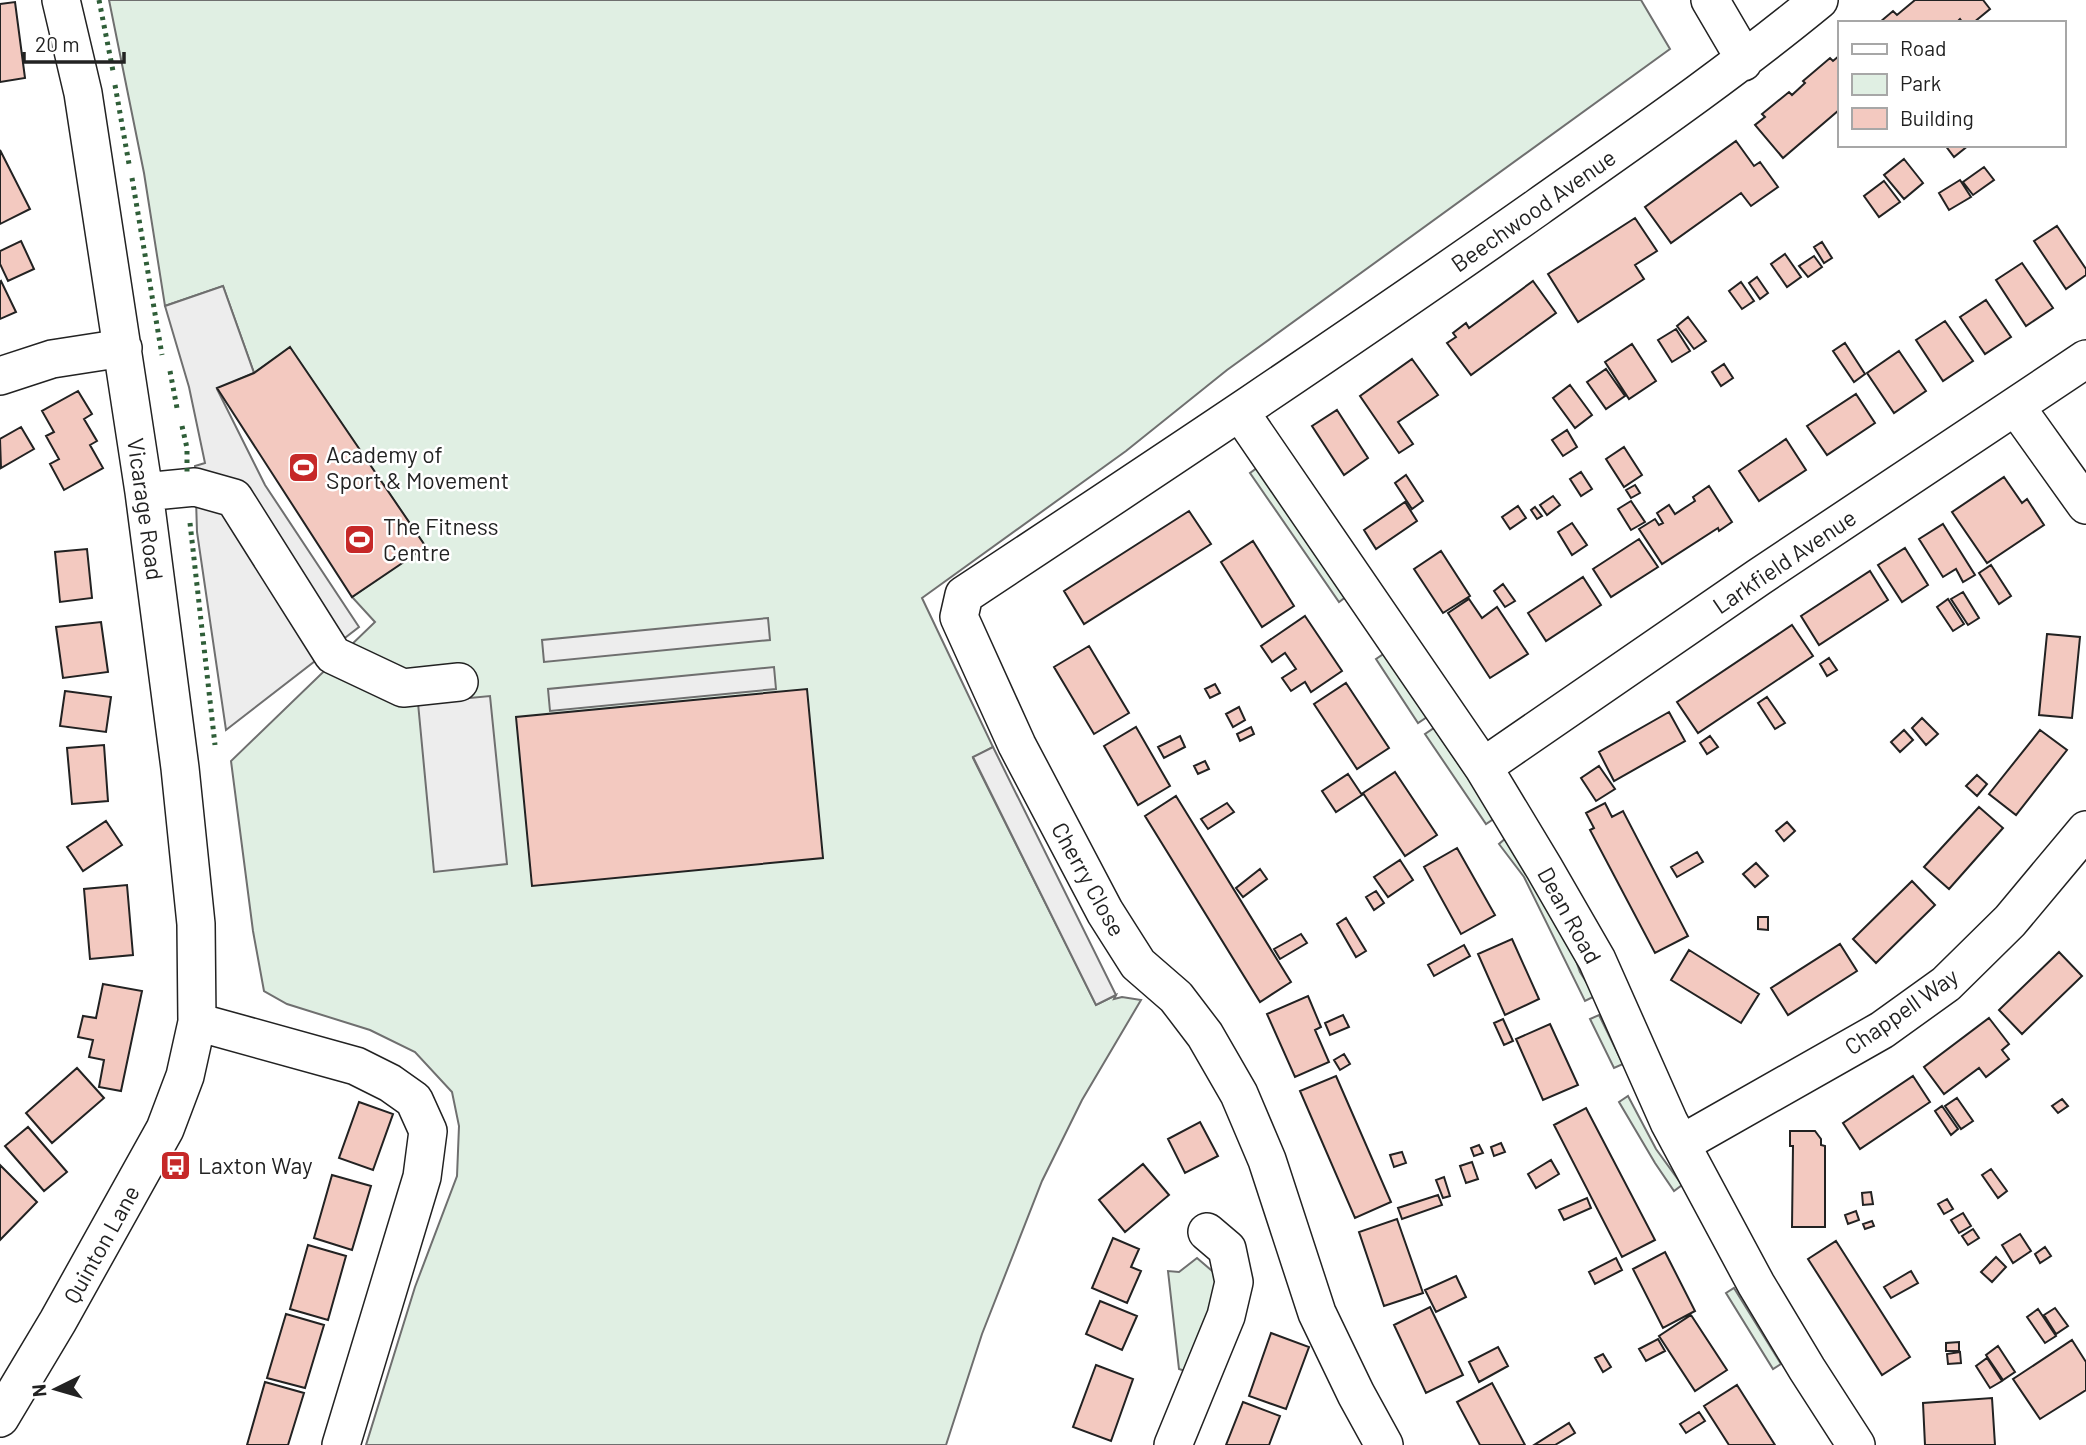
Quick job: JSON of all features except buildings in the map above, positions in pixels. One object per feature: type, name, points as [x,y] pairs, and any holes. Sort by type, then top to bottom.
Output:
[{"type":"street","name":"Vicarage Road","points":[[61,0],[83,93],[144,492],[180,768],[196,924],[197,1022]]},
{"type":"street","points":[[1710,0],[1744,58],[1742,62]]},
{"type":"street","name":"Beechwood Avenue","points":[[1240,412],[1475,251],[1742,62],[1819,0]]},
{"type":"street","points":[[0,376],[52,359],[122,348]]},
{"type":"street","name":"Larkfield Avenue","points":[[1483,767],[1759,577],[2086,359]]},
{"type":"street","points":[[2015,407],[2086,505]]},
{"type":"street","name":"Dean Road","points":[[1240,412],[1483,767],[1597,960],[1669,1122],[1756,1284],[1856,1445]]},
{"type":"street","name":"Cherry Close","points":[[1240,412],[964,595],[959,617],[1017,745],[1105,912],[1138,964],[1176,997],[1205,1035],[1239,1094],[1267,1160],[1317,1313],[1384,1445]]},
{"type":"street","points":[[144,492],[195,487],[234,498],[333,655],[403,688],[459,682]]},
{"type":"street","name":"Chappell Way","points":[[1681,1144],[1882,1030],[1946,984],[2010,921],[2086,831]]},
{"type":"street","points":[[197,1022],[356,1066],[390,1083],[414,1100],[428,1131],[422,1177],[341,1445]]},
{"type":"street","name":"Quinton Lane","points":[[0,1418],[58,1321],[165,1129],[185,1076],[197,1022]]},
{"type":"street","points":[[1173,1445],[1226,1316],[1234,1282],[1227,1249],[1207,1232]]},
{"type":"green space","points":[[109,0],[1641,0],[1670,49],[1227,370],[1126,451],[922,598],[993,747],[973,758],[1096,1005],[1116,995],[1114,999],[1122,997],[1141,1000],[1082,1100],[1042,1181],[982,1334],[946,1445],[366,1445],[415,1287],[457,1176],[459,1126],[452,1092],[415,1052],[370,1030],[287,1004],[264,991],[253,931],[231,761],[375,622],[352,597],[425,546],[290,348],[254,373],[223,286],[165,306],[144,173]]},
{"type":"green space","points":[[1257,468],[1347,596],[1339,602],[1250,473]]},
{"type":"green space","points":[[1385,653],[1427,717],[1418,723],[1376,659]]},
{"type":"green space","points":[[1434,728],[1495,818],[1486,824],[1425,734]]},
{"type":"green space","points":[[1507,837],[1569,941],[1580,972],[1595,996],[1585,1001],[1524,877],[1499,844]]},
{"type":"green space","points":[[1599,1015],[1623,1064],[1614,1068],[1590,1019]]},
{"type":"green space","points":[[1628,1096],[1656,1149],[1682,1185],[1674,1191],[1619,1102]]},
{"type":"green space","points":[[1197,1258],[1218,1276],[1191,1373],[1179,1369],[1168,1271],[1179,1272]]},
{"type":"green space","points":[[1734,1288],[1781,1364],[1773,1369],[1726,1293]]},
{"type":"shaded area","points":[[223,286],[254,373],[217,389],[265,485],[359,627],[226,730],[197,532],[195,466],[205,463],[189,387],[165,306]]},
{"type":"shaded area","points":[[768,618],[770,640],[544,662],[542,640]]},
{"type":"shaded area","points":[[774,667],[776,689],[550,711],[548,689]]},
{"type":"shaded area","points":[[490,696],[507,864],[434,872],[418,703]]},
{"type":"shaded area","points":[[993,747],[1116,995],[1096,1005],[973,757]]},
{"type":"hedge","points":[[99,0],[113,71]]},
{"type":"hedge","points":[[115,85],[129,164]]},
{"type":"hedge","points":[[132,178],[162,355]]},
{"type":"hedge","points":[[170,371],[177,408]]},
{"type":"hedge","points":[[182,426],[187,448],[187,476]]},
{"type":"hedge","points":[[190,523],[215,745]]},
{"type":"place","name":"Academy of Sport & Movement","points":[[303,467]]},
{"type":"place","name":"The Fitness Centre","points":[[360,539]]},
{"type":"place","name":"Laxton Way","points":[[175,1165]]}]
